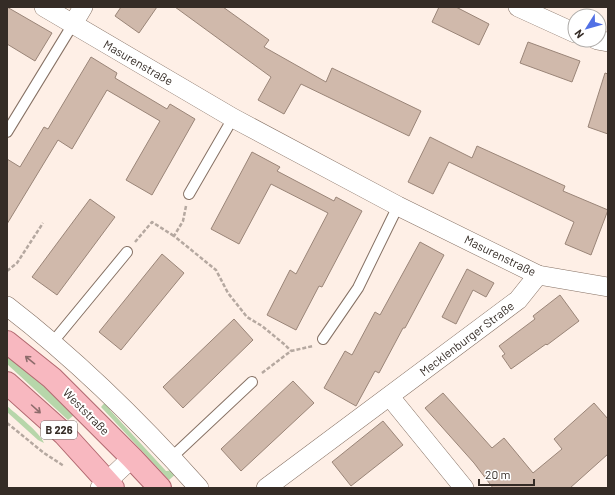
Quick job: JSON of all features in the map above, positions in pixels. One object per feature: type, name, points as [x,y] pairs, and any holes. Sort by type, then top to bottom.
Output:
[{"type":"main road","name":"Weststraße","points":[[7,342],[52,378],[160,488]]},
{"type":"main road","name":"B 226","points":[[7,382],[64,434],[106,486]]},
{"type":"street","name":"Masurenstraße","points":[[44,7],[233,118],[398,206],[538,274],[608,287]]},
{"type":"street","points":[[73,24],[84,7]]},
{"type":"street","points":[[518,7],[567,29]]},
{"type":"street","name":"Mecklenburger Straße","points":[[266,488],[390,397],[518,300],[538,274]]},
{"type":"street","points":[[7,306],[38,330],[107,392],[199,488]]},
{"type":"street","points":[[390,397],[464,488]]},
{"type":"street","points":[[106,486],[132,458]]},
{"type":"lane","points":[[7,132],[73,24]]},
{"type":"lane","points":[[189,194],[233,118]]},
{"type":"lane","points":[[323,339],[358,288],[398,206]]},
{"type":"lane","points":[[52,343],[127,252]]},
{"type":"lane","points":[[171,458],[252,382]]},
{"type":"path","points":[[174,236],[183,221],[189,194]]},
{"type":"path","points":[[127,252],[152,222],[174,236],[216,270],[228,293],[247,317],[262,326],[291,351]]},
{"type":"path","points":[[7,271],[17,263],[43,223]]},
{"type":"path","points":[[252,382],[268,367],[291,351],[314,346],[323,339]]},
{"type":"path","points":[[7,423],[44,453],[68,467]]},
{"type":"green space","points":[[7,354],[74,415],[68,420],[7,364]]},
{"type":"green space","points":[[108,399],[110,402],[110,410],[166,471],[174,470],[178,472],[169,480],[101,407]]},
{"type":"green space","points":[[7,406],[38,434],[44,443],[38,440],[7,412]]},
{"type":"building","points":[[7,7],[52,33],[35,61],[7,44]]},
{"type":"building","points":[[121,7],[157,7],[139,33],[115,16]]},
{"type":"building","points":[[175,7],[223,7],[269,40],[264,47],[326,82],[332,68],[421,111],[409,136],[301,84],[284,114],[258,100],[271,77]]},
{"type":"building","points":[[439,7],[456,7],[489,24],[479,45],[432,22]]},
{"type":"building","points":[[528,42],[580,61],[572,82],[520,63]]},
{"type":"building","points":[[91,57],[117,73],[115,78],[167,109],[170,104],[195,119],[152,195],[126,180],[160,121],[107,90],[72,149],[58,140],[7,224],[7,159],[20,167],[44,127],[48,129]]},
{"type":"building","points":[[605,73],[608,74],[608,134],[588,127]]},
{"type":"building","points":[[430,137],[472,158],[477,146],[565,186],[563,191],[608,210],[591,255],[565,244],[574,222],[449,162],[433,194],[408,182]]},
{"type":"building","points":[[252,152],[280,167],[277,171],[334,201],[336,197],[362,211],[322,287],[319,286],[296,330],[267,315],[290,270],[296,274],[328,213],[271,184],[239,244],[211,229]]},
{"type":"building","points":[[90,199],[115,217],[57,295],[32,277]]},
{"type":"building","points":[[420,242],[444,255],[379,373],[375,371],[356,406],[324,388],[345,351],[352,355],[375,312],[380,315]]},
{"type":"building","points":[[162,254],[184,273],[121,350],[99,332]]},
{"type":"building","points":[[467,269],[494,283],[486,297],[473,290],[456,324],[442,317]]},
{"type":"building","points":[[560,295],[579,321],[511,369],[502,356],[505,354],[499,346],[535,319],[533,316]]},
{"type":"building","points":[[234,319],[253,340],[183,408],[163,387]]},
{"type":"building","points":[[293,381],[314,403],[241,471],[221,449]]},
{"type":"building","points":[[443,393],[492,448],[504,438],[533,473],[562,449],[554,439],[594,403],[608,419],[608,454],[570,488],[493,488],[474,463],[425,408]]},
{"type":"building","points":[[383,421],[403,445],[351,486],[332,462]]}]
